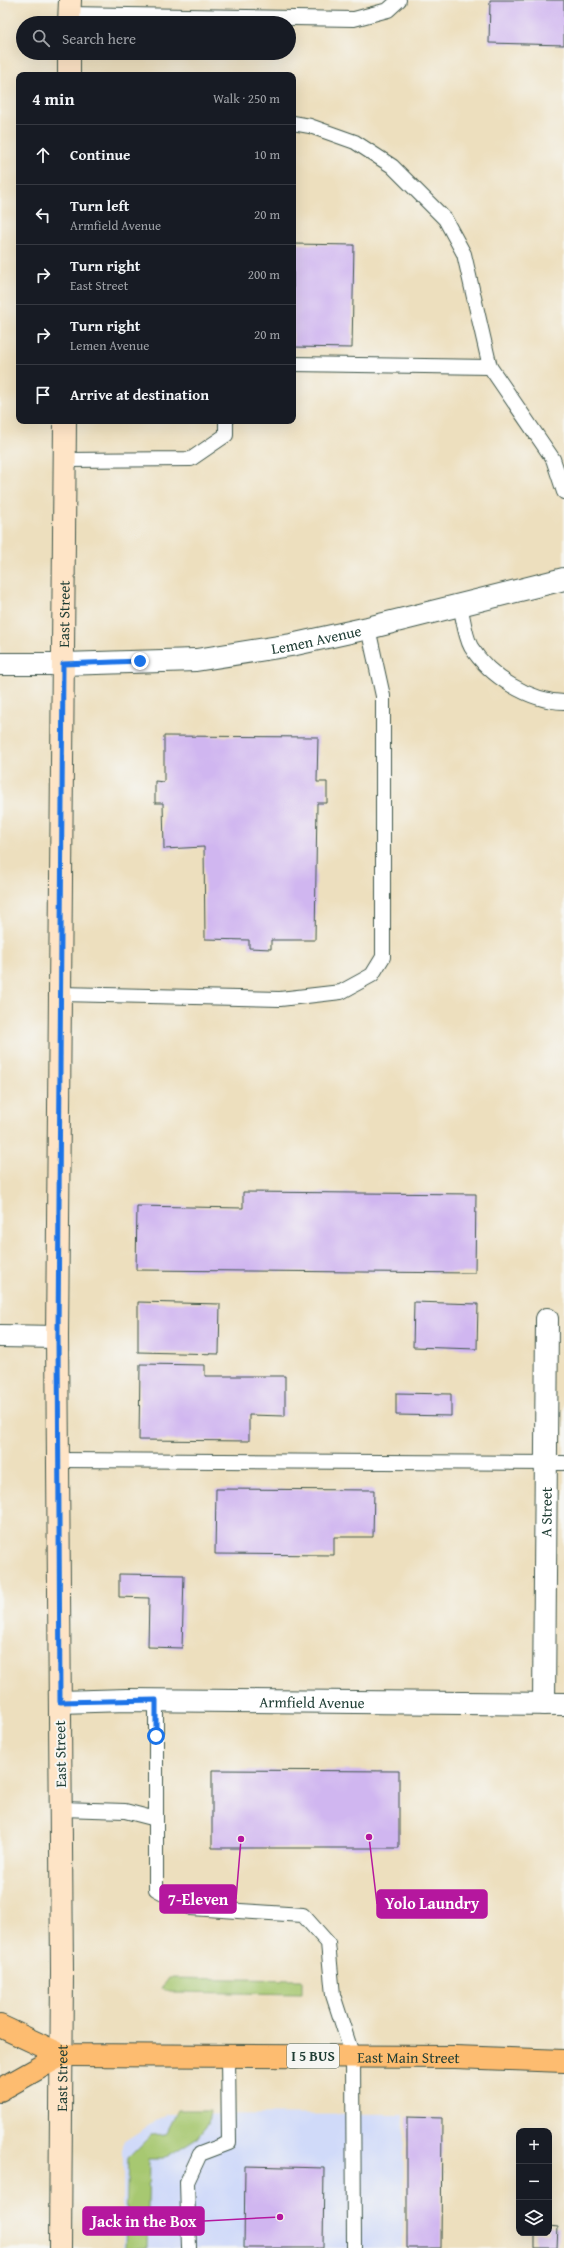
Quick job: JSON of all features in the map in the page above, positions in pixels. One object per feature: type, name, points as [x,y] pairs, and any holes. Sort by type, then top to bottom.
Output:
[{"type":"main road","points":[[69,60],[69,72]]},
{"type":"main road","name":"East Street","points":[[60,2248],[62,2054],[58,1337],[65,424]]},
{"type":"main road","name":"I 5 BUS","points":[[0,2026],[62,2054]]},
{"type":"main road","points":[[0,2090],[62,2054]]},
{"type":"main road","name":"East Main Street","points":[[62,2054],[455,2057],[564,2061]]},
{"type":"street","name":"Lemen Avenue","points":[[0,664],[63,664],[196,660],[291,645],[368,628],[564,579]]},
{"type":"street","name":"A Street","points":[[547,1319],[555,1463],[554,1704]]},
{"type":"street","points":[[0,1336],[58,1337]]},
{"type":"street","name":"Armfield Avenue","points":[[60,1702],[156,1700],[554,1704]]},
{"type":"lane","points":[[296,18],[354,19],[388,10],[399,0]]},
{"type":"lane","points":[[70,12],[232,16]]},
{"type":"lane","points":[[296,124],[310,126],[355,142],[392,166],[445,219],[464,254],[490,367],[553,459],[564,492]]},
{"type":"lane","points":[[296,364],[490,367]]},
{"type":"lane","points":[[65,460],[190,459],[226,435],[226,424]]},
{"type":"lane","points":[[460,605],[470,646],[489,669],[521,690],[548,701],[564,702]]},
{"type":"lane","points":[[60,994],[280,999],[341,992],[372,975],[383,957],[383,696],[368,628]]},
{"type":"lane","points":[[58,1460],[555,1463]]},
{"type":"lane","points":[[156,1700],[156,1889],[191,1908],[303,1916],[328,1943],[333,1995],[353,2057],[354,2248]]},
{"type":"lane","points":[[61,1809],[125,1811],[156,1819]]},
{"type":"lane","points":[[189,2248],[187,2182],[200,2154],[229,2143],[228,2056]]},
{"type":"shaded area","points":[[167,2114],[404,2115],[403,2248],[123,2248],[123,2142]]},
{"type":"green space","points":[[169,1978],[302,1980],[302,1994],[169,1992],[161,1989]]},
{"type":"green space","points":[[178,2110],[210,2110],[208,2124],[198,2137],[163,2159],[149,2159],[147,2248],[125,2248],[128,2158],[151,2135],[166,2134]]},
{"type":"building","points":[[490,0],[564,0],[564,45],[489,43]]},
{"type":"building","points":[[296,244],[354,245],[352,348],[296,347]]},
{"type":"building","points":[[164,736],[318,737],[317,782],[327,782],[327,803],[317,803],[315,940],[271,940],[271,949],[249,948],[249,940],[205,939],[204,847],[164,849],[163,803],[155,803],[155,781],[164,782]]},
{"type":"building","points":[[243,1192],[476,1194],[475,1273],[136,1270],[137,1206],[243,1208]]},
{"type":"building","points":[[138,1302],[220,1304],[219,1354],[138,1352]]},
{"type":"building","points":[[414,1302],[478,1304],[477,1349],[413,1347]]},
{"type":"building","points":[[140,1364],[205,1365],[205,1376],[285,1376],[285,1416],[249,1415],[249,1441],[139,1440]]},
{"type":"building","points":[[396,1393],[451,1394],[451,1416],[396,1415]]},
{"type":"building","points":[[216,1489],[374,1490],[373,1537],[334,1537],[334,1555],[215,1554]]},
{"type":"building","points":[[119,1574],[184,1575],[182,1648],[148,1647],[149,1598],[119,1597]]},
{"type":"building","points":[[212,1770],[399,1771],[399,1848],[212,1848]]},
{"type":"building","points":[[407,2117],[442,2118],[441,2248],[407,2248]]},
{"type":"building","points":[[245,2166],[324,2168],[323,2248],[244,2248]]},
{"type":"building","points":[[552,2226],[558,2227],[557,2248],[535,2248],[535,2236],[552,2236]]},
{"type":"place","name":"Yolo Laundry","points":[[369,1837]]},
{"type":"place","name":"7-Eleven","points":[[241,1839]]},
{"type":"place","name":"Jack in the Box","points":[[280,2217]]},
{"type":"route","points":[[140,661],[63,664],[58,1337],[60,1702],[156,1700],[156,1736]]}]
